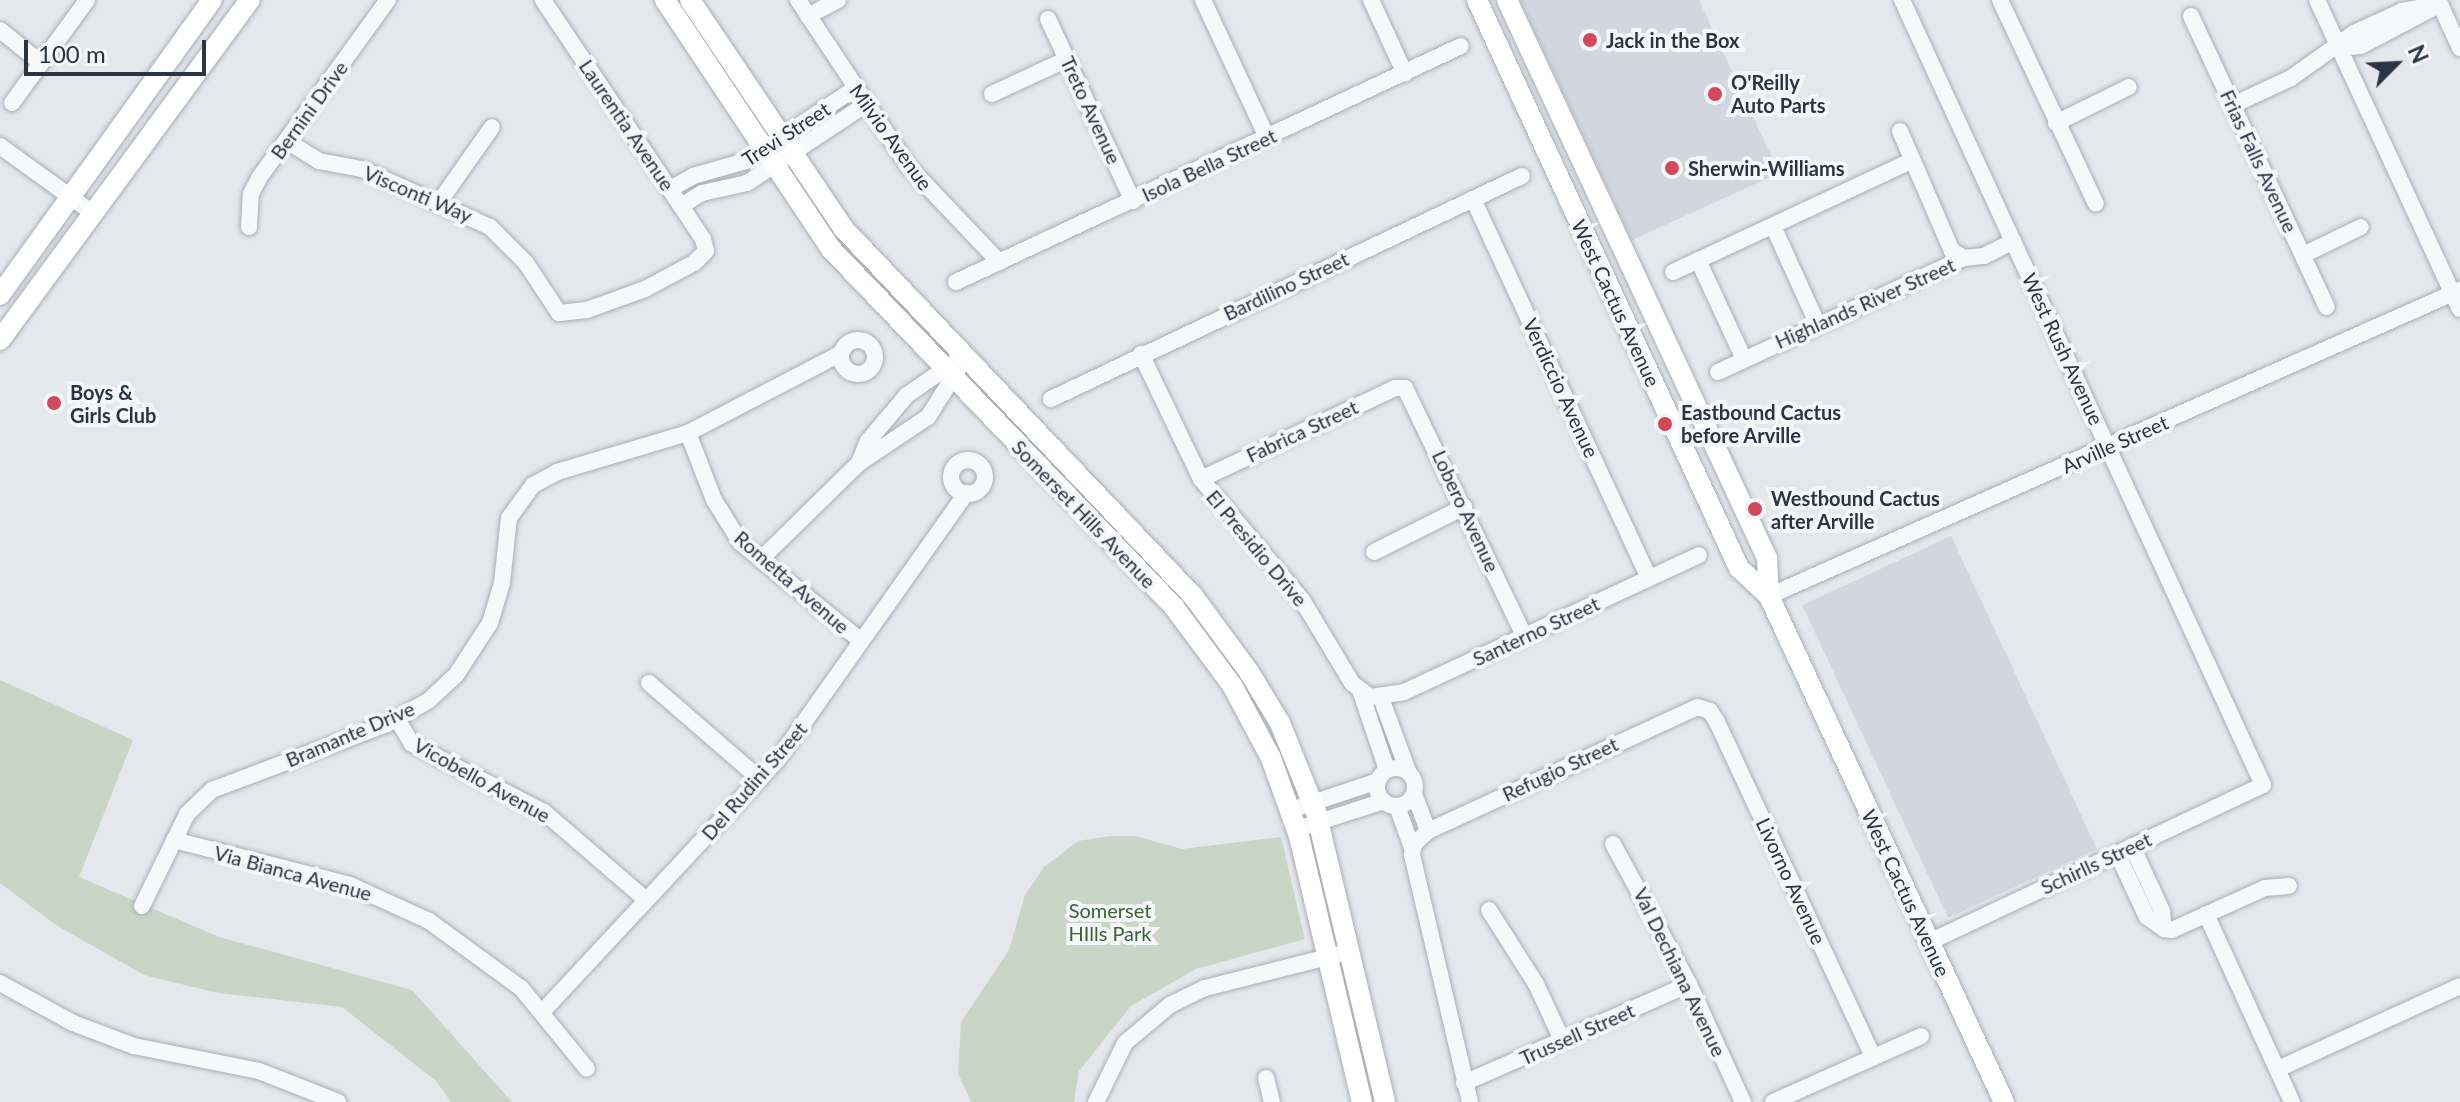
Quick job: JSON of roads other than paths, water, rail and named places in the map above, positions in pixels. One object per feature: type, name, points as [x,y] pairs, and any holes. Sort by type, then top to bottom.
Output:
[{"type":"main road","points":[[0,295],[212,0]]},
{"type":"main road","points":[[0,340],[250,0]]},
{"type":"main road","name":"Somerset Hills Avenue","points":[[665,0],[777,152],[872,261],[1214,621],[1280,723],[1316,812],[1385,1102]]},
{"type":"main road","name":"Somerset Hills Avenue","points":[[690,0],[831,249],[1192,629],[1252,718],[1294,819],[1362,1102]]},
{"type":"main road","name":"West Cactus Avenue","points":[[1477,0],[1739,568],[1769,596]]},
{"type":"main road","name":"West Cactus Avenue","points":[[1507,0],[1767,558],[1769,596],[2004,1102]]},
{"type":"street","points":[[12,103],[87,0]]},
{"type":"street","name":"Bernini Drive","points":[[249,227],[251,194],[388,0]]},
{"type":"street","name":"Laurentia Avenue","points":[[543,0],[670,189],[706,251]]},
{"type":"street","name":"Milvio Avenue","points":[[798,0],[854,89],[909,167],[999,262]]},
{"type":"street","points":[[808,16],[838,0]]},
{"type":"street","points":[[1203,0],[1267,137]]},
{"type":"street","points":[[1371,0],[1405,74]]},
{"type":"street","name":"West Rush Avenue","points":[[1902,0],[2263,785]]},
{"type":"street","points":[[2000,0],[2096,204]]},
{"type":"street","points":[[2317,0],[2456,292],[2460,309]]},
{"type":"street","points":[[2233,105],[2339,48],[2354,33],[2402,11],[2442,1],[2460,48]]},
{"type":"street","name":"Frias Falls Avenue","points":[[2191,16],[2327,307]]},
{"type":"street","name":"Treto Avenue","points":[[1048,19],[1133,201]]},
{"type":"street","points":[[0,30],[41,63]]},
{"type":"street","name":"Isola Bella Street","points":[[956,282],[1461,46]]},
{"type":"street","points":[[992,94],[1067,59]]},
{"type":"street","points":[[2056,123],[2129,87]]},
{"type":"street","name":"Trevi Street","points":[[681,206],[702,193],[747,183],[777,152],[854,89]]},
{"type":"street","name":"Trevi Street","points":[[670,189],[693,176],[777,152],[865,105]]},
{"type":"street","points":[[440,201],[492,127]]},
{"type":"street","points":[[1900,131],[1952,251],[1964,258]]},
{"type":"street","name":"Visconti Way","points":[[287,141],[319,161],[362,169],[440,201],[490,227],[508,243],[559,313],[587,310],[645,289],[706,251]]},
{"type":"street","points":[[0,146],[94,214]]},
{"type":"street","points":[[1673,272],[1911,161]]},
{"type":"street","name":"Bardilino Street","points":[[1051,399],[1522,176]]},
{"type":"street","name":"Verdiccio Avenue","points":[[1473,199],[1649,578]]},
{"type":"street","points":[[1773,226],[1818,325]]},
{"type":"street","points":[[2303,255],[2361,227]]},
{"type":"street","name":"Highlands River Street","points":[[1718,372],[1964,258],[1984,256],[2013,241]]},
{"type":"street","points":[[1698,260],[1744,359]]},
{"type":"street","name":"Arville Street","points":[[1769,596],[2456,292]]},
{"type":"street","name":"Bramante Drive","points":[[142,906],[193,805],[212,790],[397,719],[443,689],[480,643],[502,583],[509,518],[523,494],[557,472],[688,433],[840,354]]},
{"type":"street","name":"El Presidio Drive","points":[[1141,354],[1201,479],[1302,600],[1371,696],[1408,771],[1414,794]]},
{"type":"street","points":[[859,463],[868,441],[907,395],[950,373],[965,358]]},
{"type":"street","points":[[761,559],[859,463],[928,417],[950,373]]},
{"type":"street","name":"Fabrica Street","points":[[1201,479],[1395,388],[1405,388]]},
{"type":"street","name":"Lobero Avenue","points":[[1405,388],[1525,637]]},
{"type":"street","name":"Rometta Avenue","points":[[688,433],[721,514],[741,543],[860,640]]},
{"type":"street","name":"Del Rudini Street","points":[[544,1010],[760,779],[800,732],[931,539],[958,511],[966,493]]},
{"type":"street","points":[[1374,552],[1464,507]]},
{"type":"street","name":"Santerno Street","points":[[1371,696],[1525,637],[1699,555]]},
{"type":"street","points":[[649,683],[760,779]]},
{"type":"street","name":"El Presidio Drive","points":[[1371,696],[1383,776],[1391,804]]},
{"type":"street","name":"Refugio Street","points":[[1419,839],[1687,710],[1706,708]]},
{"type":"street","name":"Livorno Avenue","points":[[1706,708],[1717,722],[1873,1057]]},
{"type":"street","name":"Vicobello Avenue","points":[[397,719],[412,744],[544,812],[645,899]]},
{"type":"street","points":[[1294,819],[1316,812],[1383,776],[1408,771]]},
{"type":"street","name":"Schirlls Street","points":[[1929,942],[2263,785]]},
{"type":"street","points":[[1316,812],[1391,804],[1414,794],[1419,839],[1470,1102]]},
{"type":"street","points":[[1391,804],[1419,839]]},
{"type":"street","name":"Via Bianca Avenue","points":[[174,840],[320,877],[404,907],[469,947],[544,1010],[587,1069]]},
{"type":"street","name":"Val Dechiana Avenue","points":[[1613,844],[1689,984],[1743,1102]]},
{"type":"street","points":[[2125,850],[2147,917],[2164,929],[2172,930],[2265,888],[2289,886]]},
{"type":"street","points":[[1489,910],[1536,984],[1562,1040]]},
{"type":"street","points":[[2206,914],[2292,1102]]},
{"type":"street","points":[[1096,1102],[1125,1043],[1170,1005],[1205,988],[1349,951]]},
{"type":"street","points":[[0,983],[73,1023],[134,1046],[259,1071],[338,1102]]},
{"type":"street","name":"Trussell Street","points":[[1464,1083],[1689,984]]},
{"type":"street","points":[[2278,1069],[2460,986]]},
{"type":"street","points":[[1773,1102],[1921,1036]]},
{"type":"street","points":[[1266,1078],[1272,1102]]},
{"type":"place","name":"Jack in the Box","points":[[1590,40]]},
{"type":"place","name":"O'Reilly Auto Parts","points":[[1715,94]]},
{"type":"place","name":"Sherwin-Williams","points":[[1672,168]]},
{"type":"place","name":"Boys & Girls Club","points":[[54,403]]},
{"type":"place","name":"Eastbound Cactus before Arville","points":[[1665,424]]},
{"type":"place","name":"Westbound Cactus after Arville","points":[[1755,509]]},
{"type":"park label","name":"Somerset HIlls Park","points":[[1110,922]]}]
